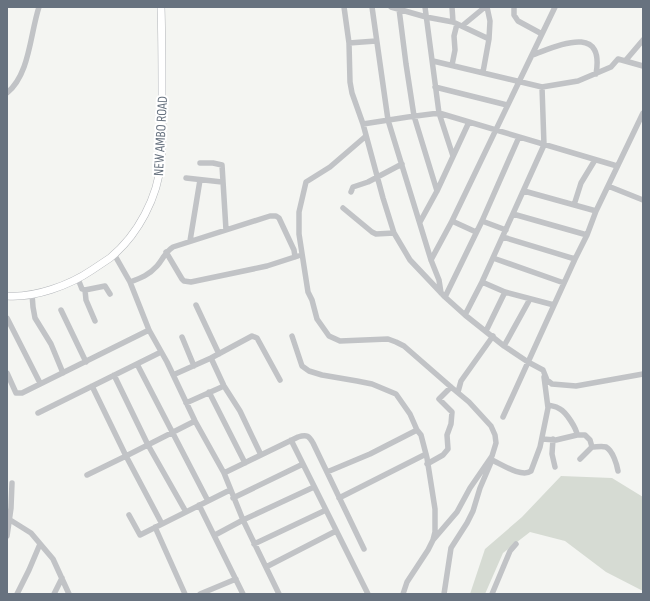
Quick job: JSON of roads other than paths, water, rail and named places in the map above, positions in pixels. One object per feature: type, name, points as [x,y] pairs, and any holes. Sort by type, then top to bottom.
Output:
[{"type":"main road","name":"NEW AMBO ROAD","points":[[7,296],[32,294],[62,286],[84,276],[114,254],[125,243],[138,226],[151,202],[158,180],[161,162],[161,7]]},
{"type":"street","points":[[7,93],[14,87],[22,72],[39,7]]},
{"type":"street","points":[[344,7],[349,43],[351,90],[363,124],[394,233],[410,260],[443,295],[465,315],[504,346],[543,370],[547,380],[552,384],[576,386],[643,374]]},
{"type":"street","points":[[372,7],[388,120],[443,295]]},
{"type":"street","points":[[391,7],[409,9],[426,17],[457,24],[489,39]]},
{"type":"street","points":[[425,7],[439,113],[453,156]]},
{"type":"street","points":[[452,7],[457,24],[454,36],[455,50],[452,66]]},
{"type":"street","points":[[457,24],[486,7],[490,21],[489,39],[482,72]]},
{"type":"street","points":[[514,7],[514,15],[518,21],[542,34]]},
{"type":"street","points":[[431,260],[452,221],[555,7]]},
{"type":"street","points":[[399,9],[414,116],[437,191]]},
{"type":"street","points":[[626,60],[643,40]]},
{"type":"street","points":[[349,43],[376,41]]},
{"type":"street","points":[[532,55],[560,44],[590,43],[594,47],[598,64],[596,74]]},
{"type":"street","points":[[433,61],[542,87],[578,81],[611,67],[617,59],[626,60],[643,66]]},
{"type":"street","points":[[436,87],[507,106]]},
{"type":"street","points":[[465,315],[514,214],[544,145],[542,87]]},
{"type":"street","points":[[363,124],[439,113],[519,138],[618,166]]},
{"type":"street","points":[[503,417],[587,235],[596,211],[643,113]]},
{"type":"street","points":[[420,222],[437,191],[469,122]]},
{"type":"street","points":[[366,136],[330,167],[306,182],[298,220],[298,256],[317,319],[329,336],[340,341],[373,341],[383,339],[396,342],[409,350],[470,402],[491,426],[495,435],[496,443],[492,458],[473,511],[451,548],[444,594]]},
{"type":"street","points":[[443,295],[482,221],[519,138]]},
{"type":"street","points":[[574,205],[581,183],[595,160]]},
{"type":"street","points":[[200,163],[221,164],[226,230]]},
{"type":"street","points":[[351,192],[353,187],[402,164]]},
{"type":"street","points":[[186,178],[222,182]]},
{"type":"street","points":[[190,241],[200,180]]},
{"type":"street","points":[[608,186],[643,200]]},
{"type":"street","points":[[524,191],[596,211]]},
{"type":"street","points":[[343,208],[376,234],[394,233]]},
{"type":"street","points":[[514,214],[587,235]]},
{"type":"street","points":[[130,282],[145,277],[158,265],[166,252],[173,247],[270,216],[276,216],[279,218],[298,256]]},
{"type":"street","points":[[452,221],[476,232]]},
{"type":"street","points":[[482,221],[506,230]]},
{"type":"street","points":[[503,236],[575,259]]},
{"type":"street","points":[[166,252],[182,279],[184,281],[191,282],[267,266],[298,256]]},
{"type":"street","points":[[114,254],[130,282],[149,330],[195,421],[224,473],[233,498],[279,594]]},
{"type":"street","points":[[493,258],[564,283]]},
{"type":"street","points":[[78,279],[82,289],[85,290],[86,300],[95,320]]},
{"type":"street","points":[[482,282],[505,292],[554,305]]},
{"type":"street","points":[[85,290],[105,286],[110,294]]},
{"type":"street","points":[[486,331],[505,292]]},
{"type":"street","points":[[32,294],[35,318],[51,344],[63,373]]},
{"type":"street","points":[[504,346],[530,299]]},
{"type":"street","points":[[196,305],[219,354]]},
{"type":"street","points":[[61,310],[86,362]]},
{"type":"street","points":[[7,318],[40,383]]},
{"type":"street","points":[[7,373],[16,393],[18,394],[149,330]]},
{"type":"street","points":[[173,376],[254,336],[280,380]]},
{"type":"street","points":[[292,336],[302,366],[309,371],[322,375],[357,380],[372,384],[396,394],[410,414],[417,430],[421,435],[426,454],[435,509],[434,540]]},
{"type":"street","points":[[458,392],[461,381],[492,336]]},
{"type":"street","points":[[182,337],[194,366]]},
{"type":"street","points":[[38,413],[161,352]]},
{"type":"street","points":[[211,358],[224,386],[240,411],[261,455]]},
{"type":"street","points":[[137,364],[208,501]]},
{"type":"street","points":[[492,458],[514,471],[524,474],[530,473],[546,424],[548,405],[543,370]]},
{"type":"street","points":[[114,375],[148,445],[186,512]]},
{"type":"street","points":[[92,386],[126,456],[162,524]]},
{"type":"street","points":[[186,403],[224,386]]},
{"type":"street","points":[[427,464],[443,455],[448,449],[447,432],[451,424],[452,412],[439,399],[451,387]]},
{"type":"street","points":[[209,392],[245,463]]},
{"type":"street","points":[[548,405],[558,407],[563,411],[575,428],[577,435]]},
{"type":"street","points":[[87,475],[195,421]]},
{"type":"street","points":[[327,472],[370,454],[417,430]]},
{"type":"street","points":[[224,473],[291,440],[304,435],[309,437],[364,549]]},
{"type":"street","points":[[542,439],[556,440],[583,435],[587,436],[592,447]]},
{"type":"street","points":[[553,439],[552,454],[555,467]]},
{"type":"street","points":[[291,440],[368,594]]},
{"type":"street","points":[[580,459],[592,447],[604,447],[608,449],[615,460],[618,471]]},
{"type":"street","points":[[339,498],[426,454]]},
{"type":"street","points":[[403,594],[407,582],[434,540],[457,512],[470,488],[492,458]]},
{"type":"street","points":[[233,498],[303,464]]},
{"type":"street","points":[[7,536],[12,483]]},
{"type":"street","points":[[215,535],[243,520],[314,487]]},
{"type":"street","points":[[129,515],[140,535],[230,490]]},
{"type":"street","points":[[200,505],[244,594]]},
{"type":"street","points":[[254,544],[326,510]]},
{"type":"street","points":[[9,519],[30,533],[53,559],[69,594]]},
{"type":"street","points":[[155,527],[186,594]]},
{"type":"street","points":[[266,567],[336,531]]},
{"type":"street","points":[[17,594],[40,544]]},
{"type":"street","points":[[492,594],[507,558],[516,544]]},
{"type":"street","points":[[54,594],[62,578]]},
{"type":"street","points":[[200,594],[236,579]]}]
